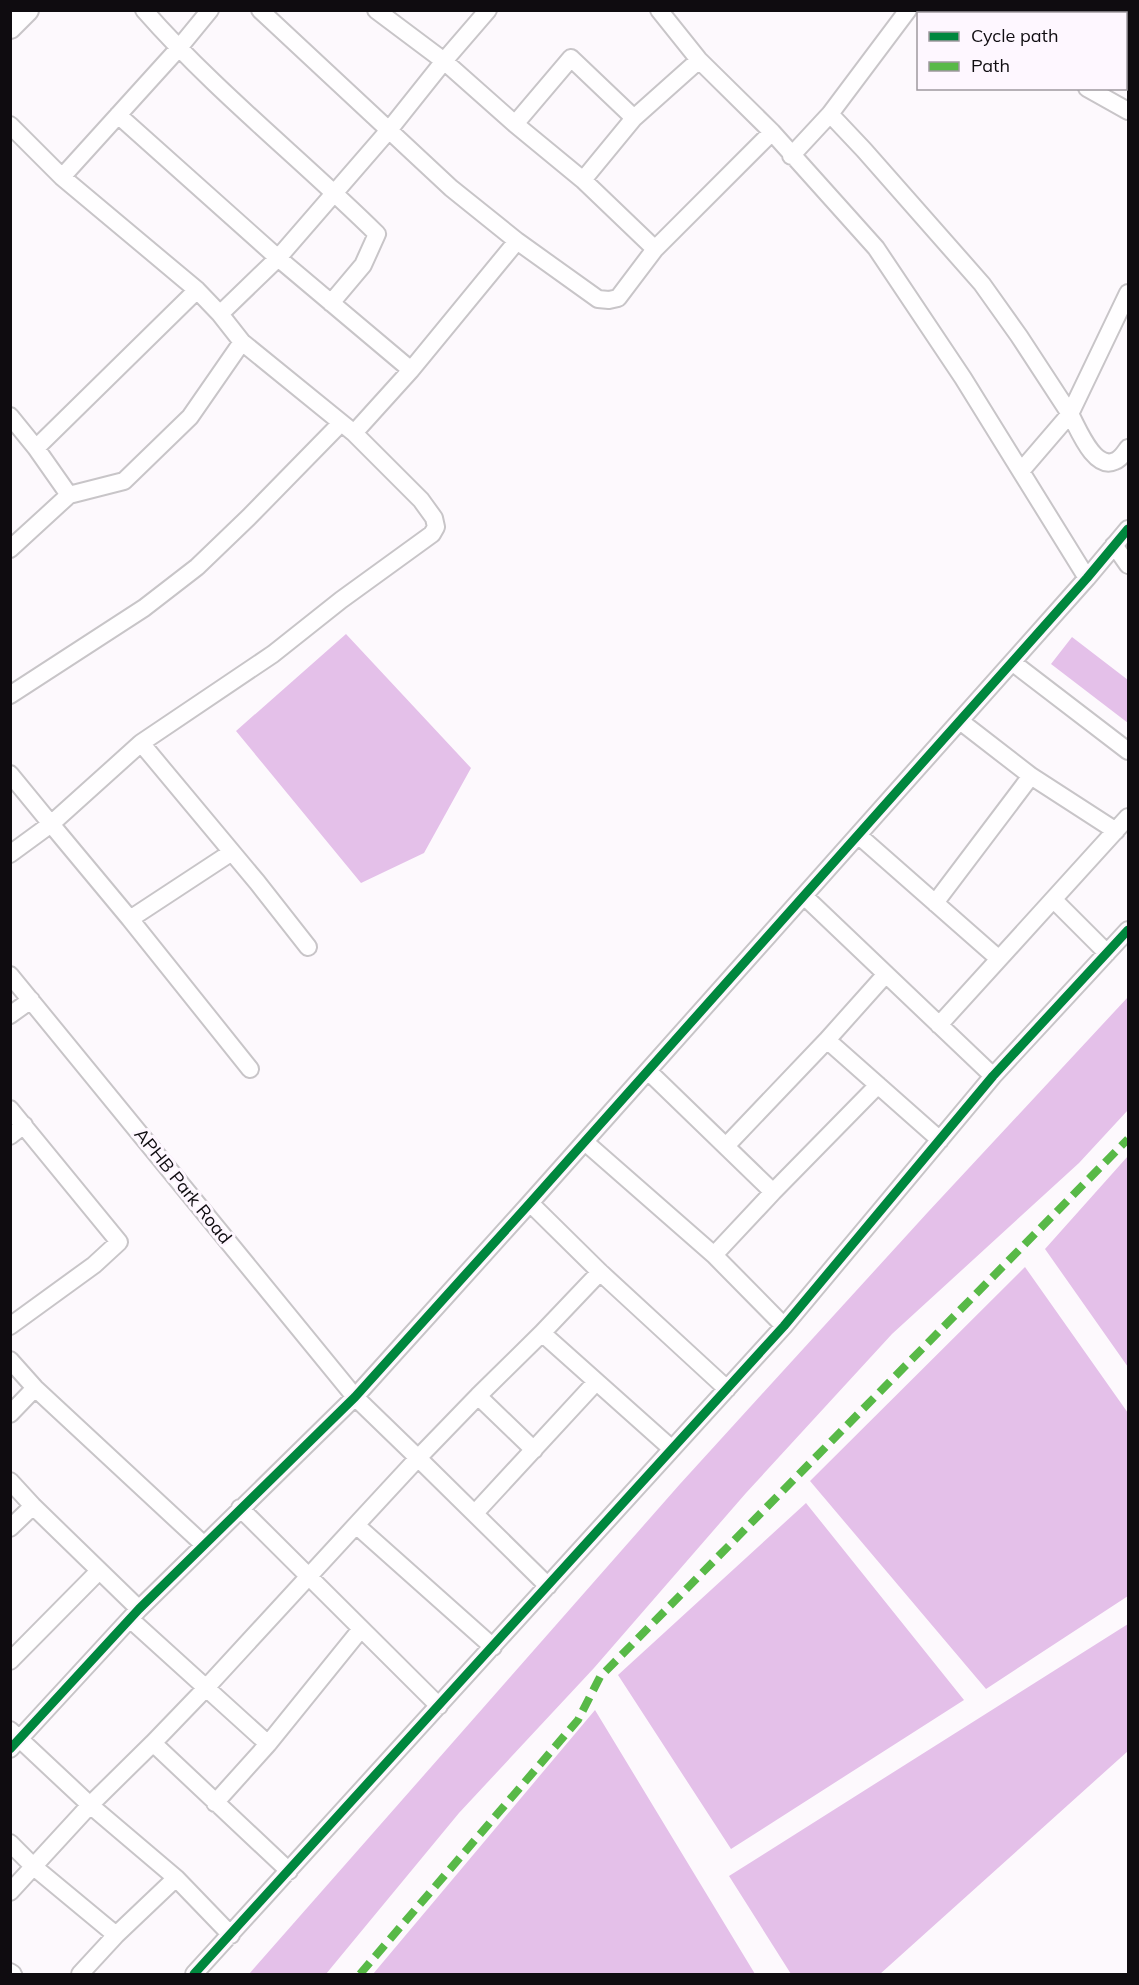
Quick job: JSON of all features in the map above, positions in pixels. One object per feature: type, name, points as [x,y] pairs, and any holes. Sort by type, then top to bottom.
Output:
[{"type":"main road","points":[[10,27],[27,10]]},
{"type":"street","points":[[144,10],[178,49],[336,193],[377,234],[363,265],[331,303]]},
{"type":"street","points":[[62,177],[178,49],[210,10]]},
{"type":"street","points":[[260,10],[451,188],[517,241],[598,299],[618,298],[656,249],[772,132]]},
{"type":"street","points":[[376,10],[444,61],[583,180],[656,249]]},
{"type":"street","points":[[220,314],[278,258],[336,193],[488,10]]},
{"type":"street","points":[[659,10],[699,60],[772,132],[791,156],[876,248],[963,378],[1020,471],[1094,570]]},
{"type":"street","points":[[791,156],[830,114],[908,10]]},
{"type":"street","points":[[515,124],[571,58],[634,118]]},
{"type":"street","points":[[583,180],[634,118],[699,60]]},
{"type":"street","points":[[1091,90],[1128,111]]},
{"type":"street","points":[[830,114],[982,284],[1070,414],[1095,457],[1108,463],[1118,461],[1128,448]]},
{"type":"street","points":[[118,115],[278,258],[411,370]]},
{"type":"street","points":[[10,125],[62,177],[197,290],[242,342],[347,428],[421,500],[434,518],[436,527],[432,534],[341,600],[273,654],[141,743],[51,824],[10,854]]},
{"type":"street","points":[[10,695],[144,608],[197,567],[411,370],[517,241]]},
{"type":"street","points":[[36,448],[197,290]]},
{"type":"street","points":[[1020,471],[1070,414],[1128,293]]},
{"type":"street","points":[[10,549],[69,495],[124,481],[190,417],[242,342]]},
{"type":"street","points":[[10,416],[69,495]]},
{"type":"street","points":[[231,1935],[176,1878],[13,1739],[240,1508],[355,1397],[960,721],[1128,529]]},
{"type":"street","points":[[1114,545],[1128,565]]},
{"type":"street","points":[[1012,662],[1128,751]]},
{"type":"street","points":[[960,721],[1031,776],[1116,831]]},
{"type":"street","points":[[141,743],[308,947]]},
{"type":"street","points":[[10,774],[250,1069]]},
{"type":"street","points":[[934,903],[1031,776]]},
{"type":"street","points":[[939,1025],[1128,817]]},
{"type":"street","points":[[858,835],[999,959]]},
{"type":"street","points":[[130,919],[232,852]]},
{"type":"street","points":[[804,896],[993,1076]]},
{"type":"street","points":[[1053,900],[1107,953]]},
{"type":"street","points":[[194,1974],[784,1326],[993,1076],[1128,930]]},
{"type":"street","points":[[726,1146],[886,974]]},
{"type":"street","name":"APHB Park Road","points":[[10,975],[355,1397],[548,1586]]},
{"type":"street","points":[[10,1016],[31,1000]]},
{"type":"street","points":[[827,1040],[940,1140]]},
{"type":"street","points":[[648,1071],[773,1192]]},
{"type":"street","points":[[714,1255],[878,1085]]},
{"type":"street","points":[[10,1109],[17,1131],[119,1242],[94,1265],[10,1326]]},
{"type":"street","points":[[585,1142],[714,1255],[784,1326]]},
{"type":"street","points":[[530,1203],[600,1272],[727,1389]]},
{"type":"street","points":[[10,1892],[90,1805],[206,1689],[418,1458],[600,1272]]},
{"type":"street","points":[[542,1333],[672,1449]]},
{"type":"street","points":[[10,1360],[35,1388],[204,1544]]},
{"type":"street","points":[[475,1513],[596,1382]]},
{"type":"street","points":[[10,1414],[35,1388]]},
{"type":"street","points":[[478,1396],[534,1450]]},
{"type":"street","points":[[10,1480],[99,1571],[134,1614],[206,1689],[268,1744]]},
{"type":"street","points":[[10,1528],[33,1506]]},
{"type":"street","points":[[240,1508],[439,1706]]},
{"type":"street","points":[[356,1525],[493,1647]]},
{"type":"street","points":[[10,1661],[99,1571]]},
{"type":"street","points":[[215,1803],[268,1744],[361,1629]]},
{"type":"street","points":[[153,1743],[288,1871]]},
{"type":"street","points":[[10,1843],[34,1867],[116,1935]]},
{"type":"street","points":[[80,1974],[116,1935],[176,1878]]},
{"type":"shaded area","points":[[346,634],[471,768],[424,853],[361,883],[236,731]]},
{"type":"shaded area","points":[[1072,637],[1128,680],[1128,723],[1051,664]]},
{"type":"shaded area","points":[[1128,997],[1128,1110],[1079,1163],[892,1334],[746,1493],[594,1668],[459,1813],[326,1974],[249,1974],[680,1484]]},
{"type":"shaded area","points":[[1128,1156],[1128,1367],[1045,1249]]},
{"type":"shaded area","points":[[1025,1267],[1128,1413],[1128,1596],[986,1689],[810,1481]]},
{"type":"shaded area","points":[[806,1503],[964,1700],[731,1849],[618,1675]]},
{"type":"shaded area","points":[[1128,1624],[1128,1751],[880,1974],[791,1974],[729,1876]]},
{"type":"shaded area","points":[[595,1710],[755,1974],[373,1974]]},
{"type":"marked path","points":[[360,1974],[578,1720],[600,1677],[1128,1139]]},
{"type":"cycle path","points":[[10,1749],[139,1609],[355,1397],[1087,578],[1128,529]]},
{"type":"cycle path","points":[[194,1974],[784,1326],[993,1076],[1128,930]]}]
